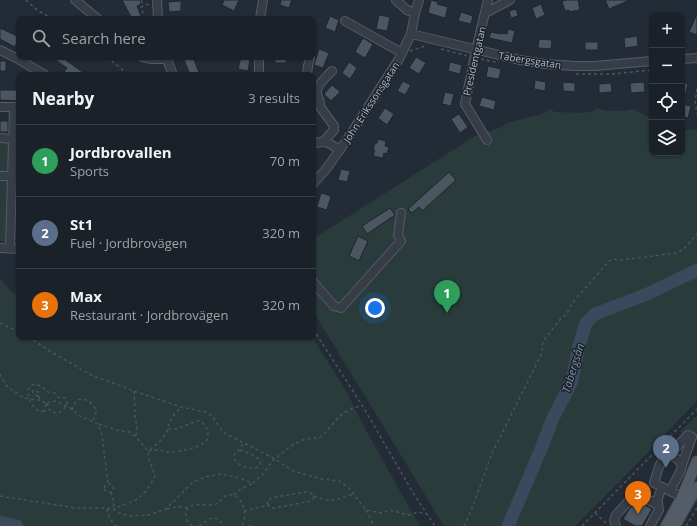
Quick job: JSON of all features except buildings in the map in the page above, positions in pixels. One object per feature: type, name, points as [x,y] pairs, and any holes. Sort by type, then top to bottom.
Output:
[{"type":"main road","points":[[666,526],[682,497],[697,461]]},
{"type":"main road","points":[[675,526],[697,487]]},
{"type":"main road","points":[[682,526],[697,496]]},
{"type":"street","points":[[76,0],[95,16]]},
{"type":"street","points":[[260,16],[263,0]]},
{"type":"street","points":[[396,0],[407,10],[415,13]]},
{"type":"street","name":"John Erikssonsgatan","points":[[316,181],[340,150],[376,96],[402,53],[411,34],[419,0]]},
{"type":"street","name":"Presidentgatan","points":[[487,140],[465,104],[488,0]]},
{"type":"street","points":[[485,13],[510,0]]},
{"type":"street","points":[[157,1],[158,16]]},
{"type":"street","points":[[346,21],[402,53]]},
{"type":"street","name":"Tabergsgatan","points":[[411,34],[520,60],[545,64],[575,66],[617,65],[649,61]]},
{"type":"street","points":[[0,50],[16,58]]},
{"type":"street","points":[[685,59],[697,58]]},
{"type":"street","points":[[20,60],[40,72]]},
{"type":"street","points":[[167,60],[171,72]]},
{"type":"street","points":[[259,60],[259,72]]},
{"type":"street","points":[[307,72],[309,60]]},
{"type":"street","points":[[325,113],[316,91],[332,71]]},
{"type":"street","points":[[316,101],[334,126],[334,130],[323,142]]},
{"type":"street","points":[[0,107],[16,107]]},
{"type":"street","points":[[10,248],[16,176],[13,139],[16,115]]},
{"type":"street","points":[[0,138],[13,139]]},
{"type":"street","points":[[316,143],[328,143],[340,150]]},
{"type":"street","points":[[0,176],[16,176]]},
{"type":"street","points":[[316,285],[334,306],[341,308],[401,241],[398,235],[401,213]]},
{"type":"street","points":[[0,248],[16,248]]},
{"type":"street","points":[[670,491],[681,470],[692,437],[688,435],[668,456],[662,460],[654,483],[662,487],[670,491],[682,497]]},
{"type":"street","points":[[668,456],[670,455],[677,458],[682,465]]},
{"type":"street","points":[[650,526],[658,508],[658,498],[662,487]]},
{"type":"street","points":[[616,526],[614,520],[616,515],[636,493],[658,508]]},
{"type":"path","points":[[26,0],[37,10],[48,16]]},
{"type":"path","points":[[141,0],[143,6],[141,7],[144,16]]},
{"type":"path","points":[[143,6],[157,1]]},
{"type":"path","points":[[111,60],[125,72]]},
{"type":"path","points":[[697,89],[695,101],[697,114]]},
{"type":"path","points":[[464,526],[492,452],[542,353],[543,341],[562,317],[566,315],[573,302],[611,259],[622,260],[676,253],[683,250],[697,234]]},
{"type":"path","points":[[0,324],[16,331]]},
{"type":"path","points":[[316,335],[362,405],[415,496],[435,526]]},
{"type":"path","points":[[33,340],[91,375],[181,407],[206,412],[212,416],[223,432],[293,471],[322,480],[339,481],[348,487],[354,494],[366,510],[375,526]]},
{"type":"path","points":[[0,374],[6,385],[12,390],[24,398],[30,399],[33,399],[35,403],[34,408],[40,412],[50,410],[58,413],[62,411],[68,402],[65,398],[59,398],[55,393],[48,392],[43,387],[36,384],[32,385],[28,390],[28,396],[30,399],[35,403]]},
{"type":"path","points":[[134,391],[135,417],[137,426],[136,437]]},
{"type":"path","points":[[38,396],[48,405],[50,410]]},
{"type":"path","points":[[72,410],[78,400],[81,398],[85,400],[95,408],[96,414],[93,421]]},
{"type":"path","points":[[35,403],[41,400]]},
{"type":"path","points":[[44,410],[46,404],[54,401],[66,406],[80,416],[98,424],[120,431],[130,432],[148,451],[154,476],[152,482],[137,499],[113,509]]},
{"type":"path","points":[[234,495],[239,490],[261,477],[272,461],[290,446],[303,440],[319,438],[328,430],[339,416],[362,405]]},
{"type":"path","points":[[148,451],[160,442],[166,434],[168,424],[181,407]]},
{"type":"path","points":[[582,526],[697,409]]},
{"type":"path","points":[[148,451],[180,451],[204,444],[209,437],[204,424],[201,421],[197,421],[176,429],[168,429]]},
{"type":"path","points":[[98,424],[102,435],[108,483],[105,486],[105,489],[107,492],[111,492]]},
{"type":"path","points":[[240,450],[257,457],[260,460],[259,466],[249,468],[235,461],[234,457],[237,451],[240,450],[243,443]]},
{"type":"path","points":[[166,509],[194,482],[205,477],[220,474],[236,477],[253,483]]},
{"type":"path","points":[[108,483],[111,483],[114,488],[111,492],[114,503],[113,509]]},
{"type":"path","points":[[268,505],[267,501],[269,499],[306,492],[328,500],[354,494]]},
{"type":"path","points":[[0,496],[76,508],[113,509],[119,513],[130,516],[148,515],[166,509],[180,507],[187,508],[198,504],[214,505],[230,494],[238,497],[241,501],[244,511],[242,526]]},
{"type":"path","points":[[244,511],[268,505],[271,508],[275,508],[311,501],[314,496]]},
{"type":"path","points":[[106,508],[109,518],[116,526]]},
{"type":"path","points":[[187,508],[185,516],[192,526]]},
{"type":"path","points":[[686,526],[697,508]]},
{"type":"path","points":[[366,510],[382,513],[389,510],[407,515],[418,512],[427,514]]},
{"type":"path","points":[[595,513],[609,526]]},
{"type":"path","points":[[199,526],[209,518],[216,518],[224,526]]},
{"type":"shaded area","points":[[597,108],[607,111],[623,111],[633,109],[647,116],[649,118],[649,156],[685,156],[685,130],[693,129],[697,131],[697,401],[575,526],[444,526],[316,316],[316,237],[475,136],[502,127],[506,123],[542,114],[550,109],[555,112],[583,113]]},
{"type":"shaded area","points":[[0,140],[10,140],[7,242],[0,241]]},
{"type":"shaded area","points":[[0,278],[12,293],[16,294],[16,340],[314,340],[344,387],[363,425],[420,526],[0,526]]},
{"type":"shaded area","points":[[697,415],[697,433],[680,432]]},
{"type":"waterway","name":"Tabergsån","points":[[508,526],[553,418],[572,381],[579,345],[586,323],[595,314],[645,295],[697,270]]},
{"type":"waterway","points":[[0,522],[17,526]]},
{"type":"place","name":"Jordbrovallen","points":[[447,313]]},
{"type":"place","name":"St1","points":[[666,468]]},
{"type":"place","name":"Max","points":[[638,514]]}]
